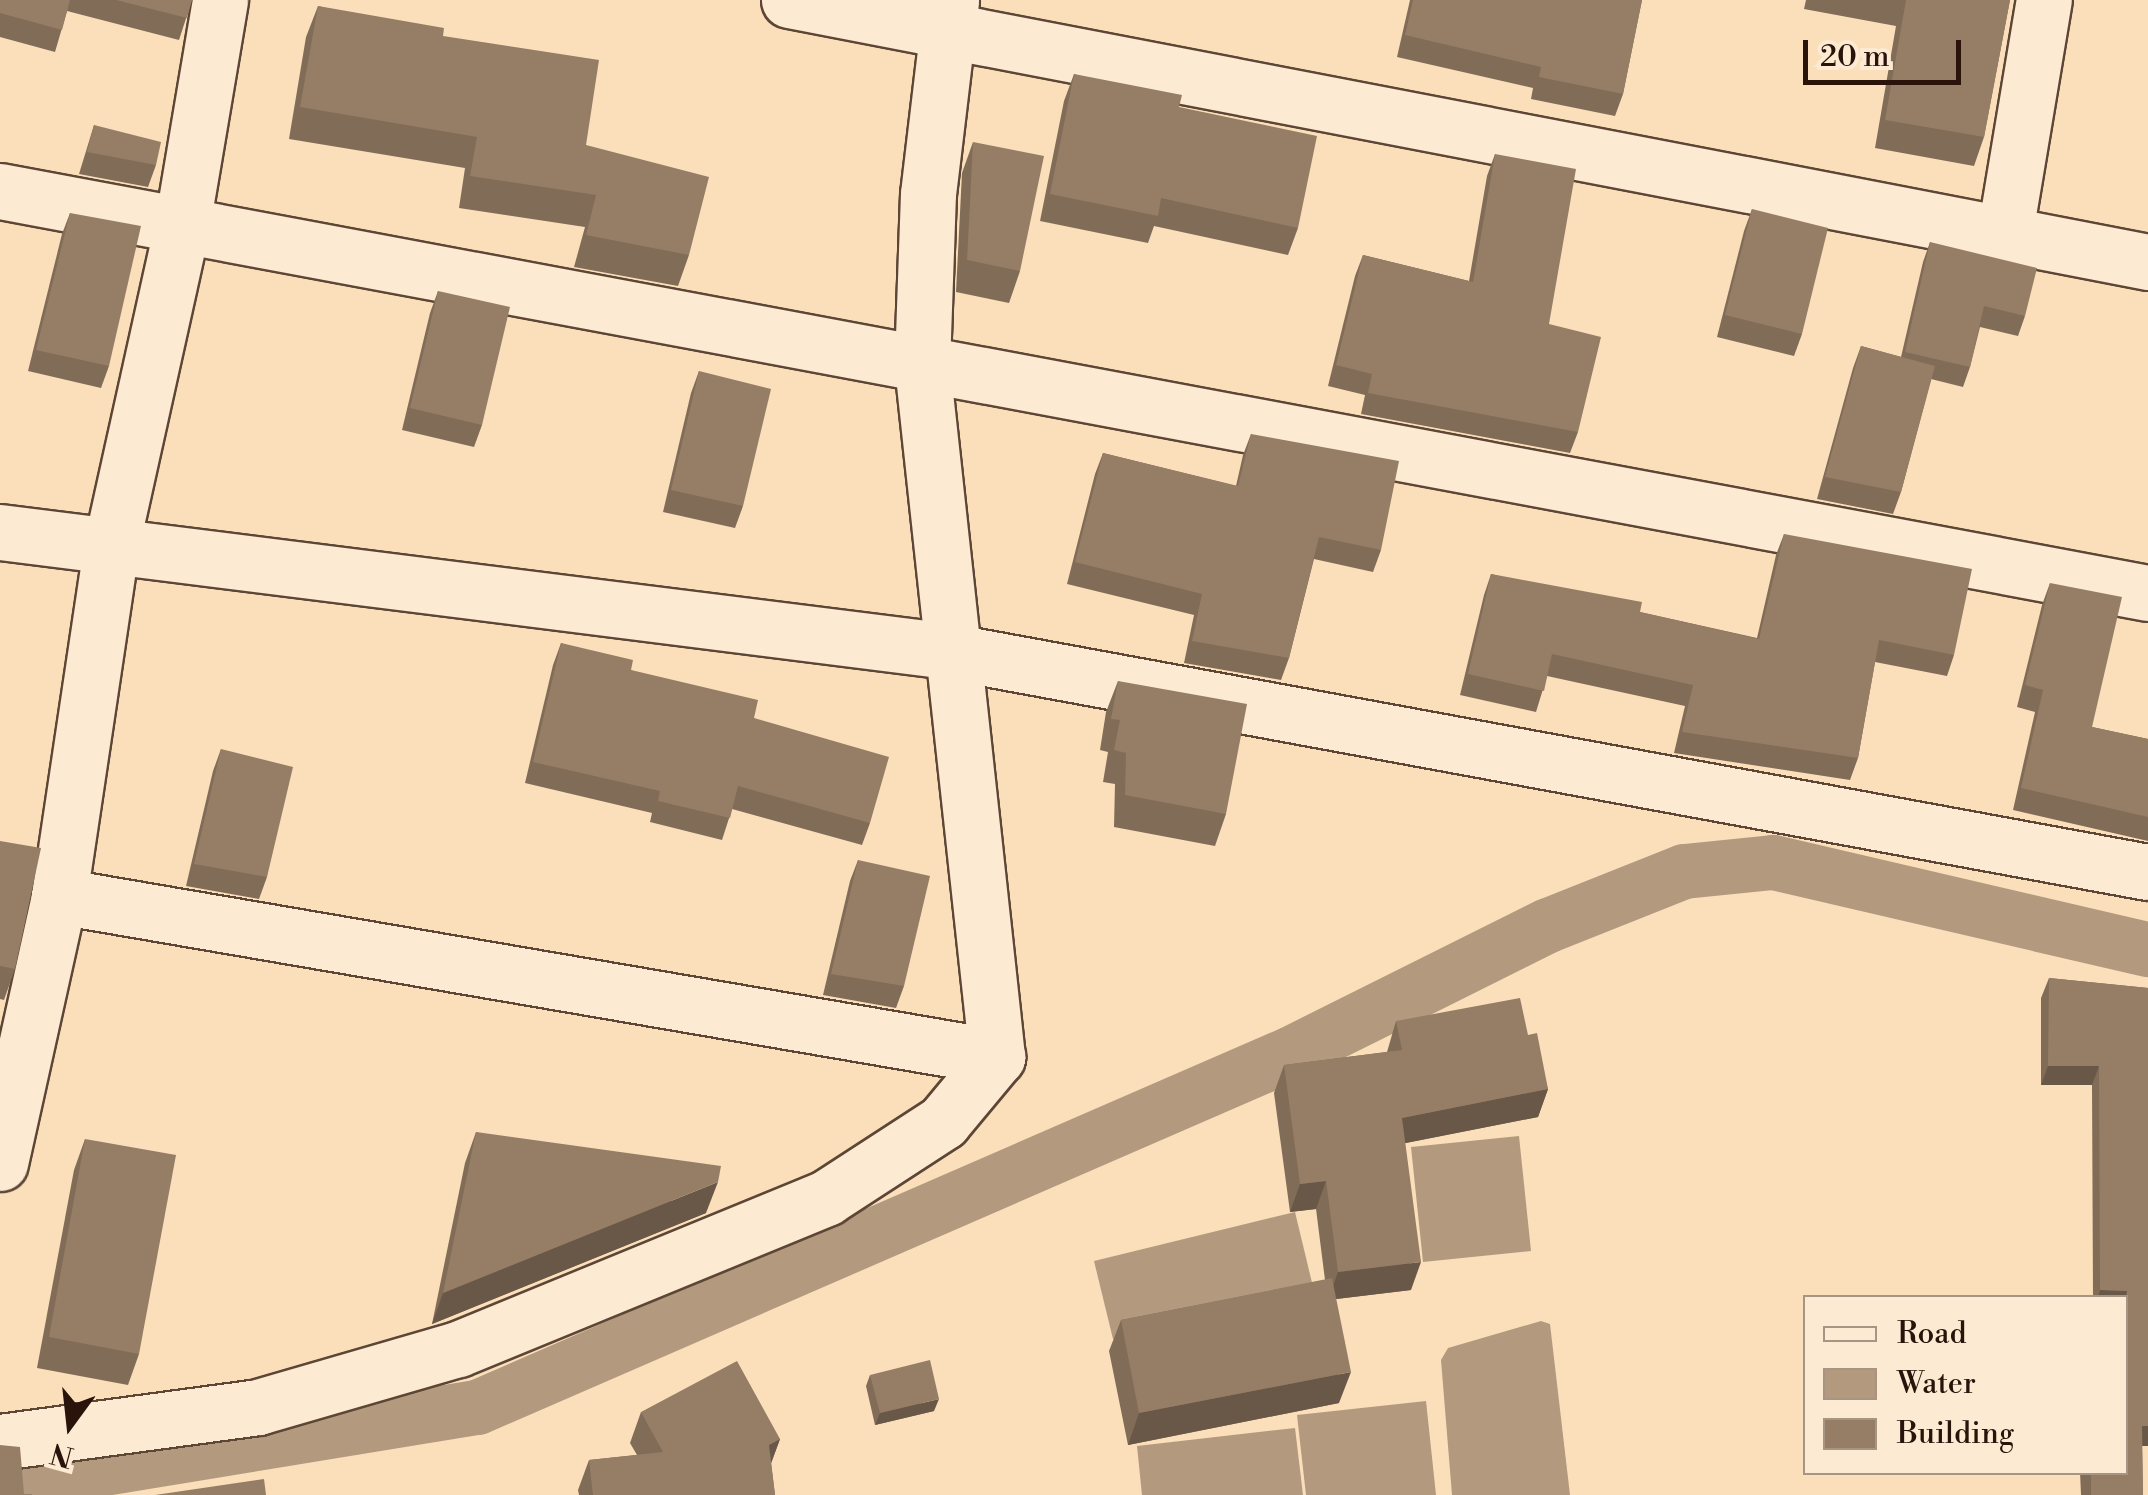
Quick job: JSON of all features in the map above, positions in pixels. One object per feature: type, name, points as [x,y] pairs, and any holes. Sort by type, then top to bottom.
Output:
[{"type":"street","points":[[0,1162],[58,896],[110,546],[182,224],[220,0]]},
{"type":"street","points":[[788,0],[949,14],[2004,238],[2148,262]]},
{"type":"street","points":[[2004,238],[2044,0]]},
{"type":"street","points":[[0,1442],[258,1407],[458,1349],[826,1198],[943,1122],[997,1056],[948,651],[922,365],[928,194],[949,14]]},
{"type":"street","points":[[0,190],[2148,593]]},
{"type":"street","points":[[0,532],[948,651],[2148,872]]},
{"type":"street","points":[[58,896],[997,1056]]},
{"type":"water","points":[[1519,1136],[1531,1251],[1423,1262],[1411,1147]]},
{"type":"water","points":[[1295,1212],[1314,1291],[1113,1339],[1094,1261]]},
{"type":"water","points":[[1541,1321],[1550,1324],[1570,1495],[1452,1495],[1441,1360],[1448,1348]]},
{"type":"water","points":[[1426,1401],[1436,1495],[1306,1495],[1297,1415]]},
{"type":"water","points":[[1295,1428],[1303,1495],[1142,1495],[1137,1446]]},
{"type":"building","points":[[0,0],[70,0],[62,30],[0,13]]},
{"type":"building","points":[[116,0],[192,0],[187,18]]},
{"type":"building","points":[[1413,0],[1642,0],[1623,94],[1539,77],[1541,67],[1405,35]]},
{"type":"building","points":[[1906,0],[2010,0],[1984,137],[1885,120]]},
{"type":"building","points":[[318,6],[444,28],[443,36],[599,60],[586,145],[709,177],[689,255],[586,235],[596,195],[470,176],[477,137],[300,107]]},
{"type":"building","points":[[1074,74],[1182,95],[1179,107],[1317,136],[1298,228],[1161,198],[1158,216],[1050,194]]},
{"type":"building","points":[[94,125],[161,142],[156,165],[87,152]]},
{"type":"building","points":[[973,142],[1044,156],[1020,271],[967,260]]},
{"type":"building","points":[[1495,154],[1576,169],[1549,324],[1601,337],[1578,432],[1368,393],[1372,374],[1336,365],[1363,255],[1473,282]]},
{"type":"building","points":[[1752,209],[1828,228],[1802,334],[1725,315]]},
{"type":"building","points":[[70,213],[141,226],[109,366],[36,350]]},
{"type":"building","points":[[1930,242],[2037,268],[2025,316],[1984,306],[1970,367],[1905,352]]},
{"type":"building","points":[[438,291],[510,307],[482,425],[410,408]]},
{"type":"building","points":[[1861,346],[1935,366],[1901,492],[1825,477]]},
{"type":"building","points":[[699,371],[771,389],[743,506],[671,490]]},
{"type":"building","points":[[1251,434],[1399,461],[1381,550],[1319,537],[1289,658],[1192,641],[1202,594],[1075,562],[1103,453],[1238,486]]},
{"type":"building","points":[[1784,534],[1972,569],[1954,655],[1879,640],[1858,758],[1682,732],[1693,685],[1552,654],[1544,691],[1468,674],[1491,574],[1642,602],[1640,612],[1759,639]]},
{"type":"building","points":[[2050,583],[2122,597],[2092,727],[2148,739],[2148,817],[2021,788],[2043,690],[2025,685]]},
{"type":"building","points":[[561,643],[633,660],[631,670],[758,700],[754,718],[889,757],[870,823],[738,786],[730,818],[658,801],[660,791],[533,762]]},
{"type":"building","points":[[1118,681],[1247,704],[1226,814],[1125,795],[1126,753],[1114,750],[1120,720],[1111,719]]},
{"type":"building","points":[[221,749],[293,767],[267,877],[194,864]]},
{"type":"building","points":[[0,841],[41,848],[15,969],[0,966]]},
{"type":"building","points":[[858,860],[930,876],[904,986],[831,974]]},
{"type":"building","points":[[2049,978],[2148,988],[2148,1426],[2128,1426],[2127,1291],[2100,1290],[2099,1066],[2048,1066]]},
{"type":"building","points":[[1520,998],[1528,1035],[1537,1033],[1548,1089],[1402,1118],[1421,1262],[1338,1272],[1326,1181],[1300,1184],[1284,1065],[1402,1050],[1396,1021]]},
{"type":"building","points":[[476,1132],[721,1166],[718,1182],[443,1293]]},
{"type":"building","points":[[85,1139],[176,1155],[139,1354],[49,1337]]},
{"type":"building","points":[[1332,1278],[1351,1372],[1139,1413],[1121,1320]]},
{"type":"building","points":[[930,1360],[939,1399],[880,1413],[870,1375]]},
{"type":"building","points":[[737,1361],[780,1439],[769,1445],[775,1495],[593,1495],[589,1460],[663,1452],[641,1412]]},
{"type":"building","points":[[2142,1425],[2143,1495],[2091,1495],[2091,1475],[2128,1475],[2128,1426]]},
{"type":"building","points":[[0,1445],[20,1447],[24,1494],[32,1495],[0,1495]]},
{"type":"building","points":[[264,1479],[266,1495],[155,1495]]},
{"type":"waterway","points":[[0,1485],[477,1407],[1291,1053],[1548,925],[1684,871],[1773,862],[2148,949]]}]
